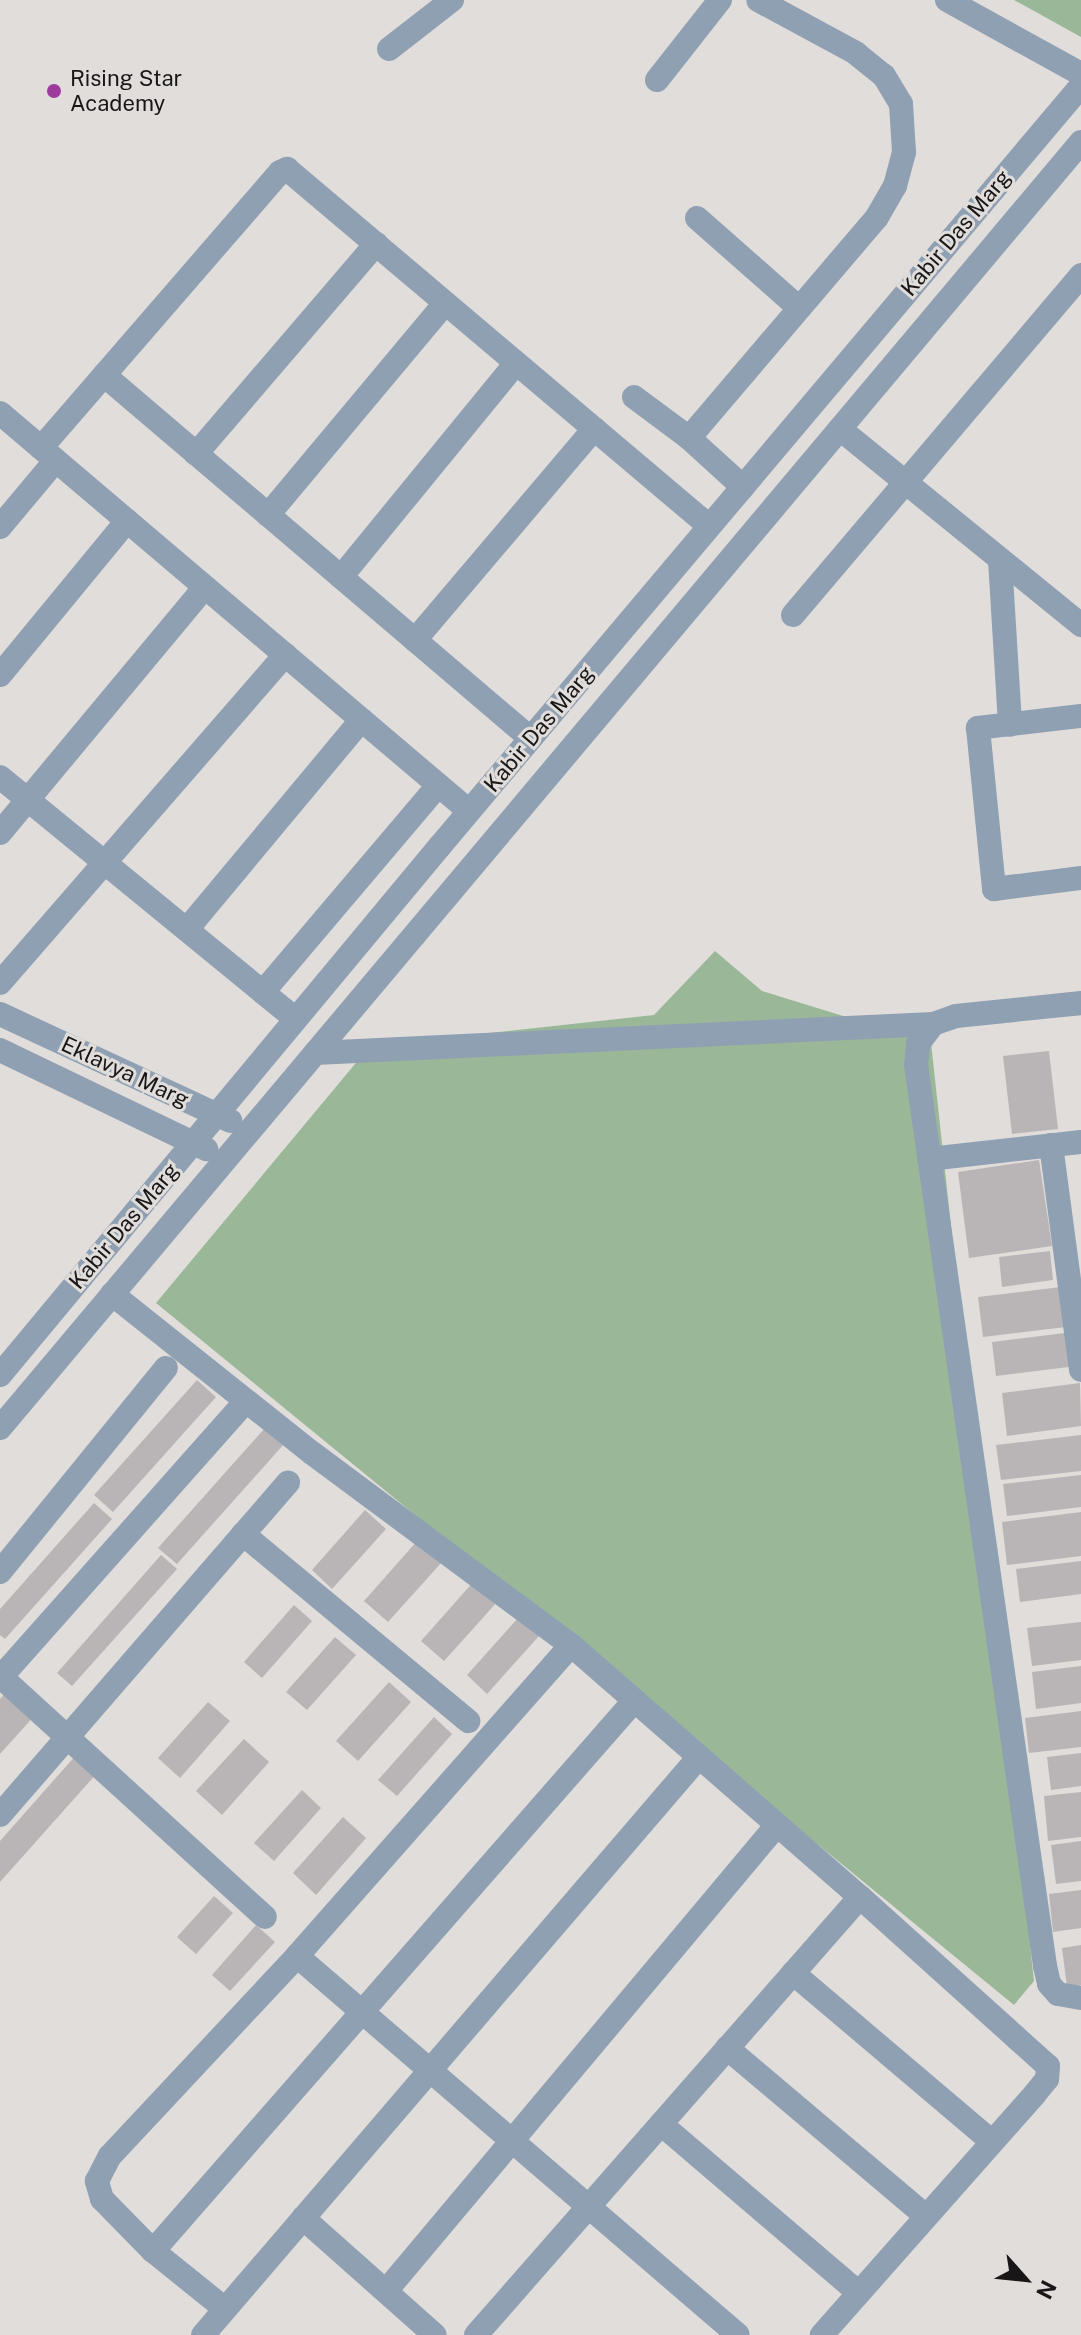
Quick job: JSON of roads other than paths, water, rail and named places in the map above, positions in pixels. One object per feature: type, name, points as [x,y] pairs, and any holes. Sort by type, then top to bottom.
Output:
[{"type":"street","points":[[389,49],[452,0]]},
{"type":"street","points":[[657,80],[720,0]]},
{"type":"street","points":[[689,438],[877,217],[895,186],[904,152],[901,104],[884,76],[856,53],[758,0]]},
{"type":"street","points":[[947,0],[1081,74]]},
{"type":"street","name":"Kabir Das Marg","points":[[0,1375],[530,738],[1081,86]]},
{"type":"street","name":"Kabir Das Marg","points":[[0,1428],[1081,142]]},
{"type":"street","points":[[0,527],[104,375],[280,172],[290,172],[709,526]]},
{"type":"street","points":[[697,218],[799,308]]},
{"type":"street","points":[[196,454],[376,244]]},
{"type":"street","points":[[793,615],[1081,275]]},
{"type":"street","points":[[268,515],[445,303]]},
{"type":"street","points":[[341,577],[516,363]]},
{"type":"street","points":[[104,375],[530,738]]},
{"type":"street","points":[[634,397],[689,438],[743,487]]},
{"type":"street","points":[[0,413],[469,811]]},
{"type":"street","points":[[415,640],[594,429]]},
{"type":"street","points":[[840,429],[1081,625]]},
{"type":"street","points":[[0,675],[127,521]]},
{"type":"street","points":[[1000,560],[1010,725]]},
{"type":"street","points":[[0,833],[205,587]]},
{"type":"street","points":[[0,983],[285,655]]},
{"type":"street","points":[[1081,716],[978,728],[994,889],[1081,878]]},
{"type":"street","points":[[188,928],[361,720]]},
{"type":"street","points":[[0,777],[296,1019]]},
{"type":"street","points":[[263,992],[438,786]]},
{"type":"street","points":[[315,1053],[933,1024],[956,1016],[1081,1003]]},
{"type":"street","name":"Eklavya Marg","points":[[0,1014],[250,1130]]},
{"type":"street","points":[[933,1024],[918,1044],[916,1065],[1045,1966],[1049,1984],[1058,1994],[1081,1998]]},
{"type":"street","name":"Eklavya Marg","points":[[0,1050],[226,1159]]},
{"type":"street","points":[[929,1159],[1081,1142]]},
{"type":"street","points":[[1051,1145],[1081,1370]]},
{"type":"street","points":[[112,1294],[246,1401],[571,1645],[1048,2066],[1047,2079],[822,2335]]},
{"type":"street","points":[[0,1572],[166,1368]]},
{"type":"street","points":[[246,1401],[0,1676],[71,1737],[265,1917]]},
{"type":"street","points":[[0,1815],[71,1737],[288,1483]]},
{"type":"street","points":[[243,1534],[468,1721]]},
{"type":"street","points":[[225,2309],[153,2251],[102,2199],[97,2181],[110,2156],[297,1956],[571,1645]]},
{"type":"street","points":[[153,2251],[634,1701]]},
{"type":"street","points":[[203,2335],[699,1757]]},
{"type":"street","points":[[386,2291],[777,1825]]},
{"type":"street","points":[[476,2335],[860,1897]]},
{"type":"street","points":[[297,1956],[738,2335]]},
{"type":"street","points":[[793,1973],[991,2141]]},
{"type":"street","points":[[727,2048],[926,2216]]},
{"type":"street","points":[[661,2124],[859,2293]]},
{"type":"street","points":[[303,2218],[435,2335]]},
{"type":"place","name":"Rising Star Academy","points":[[54,91]]}]
